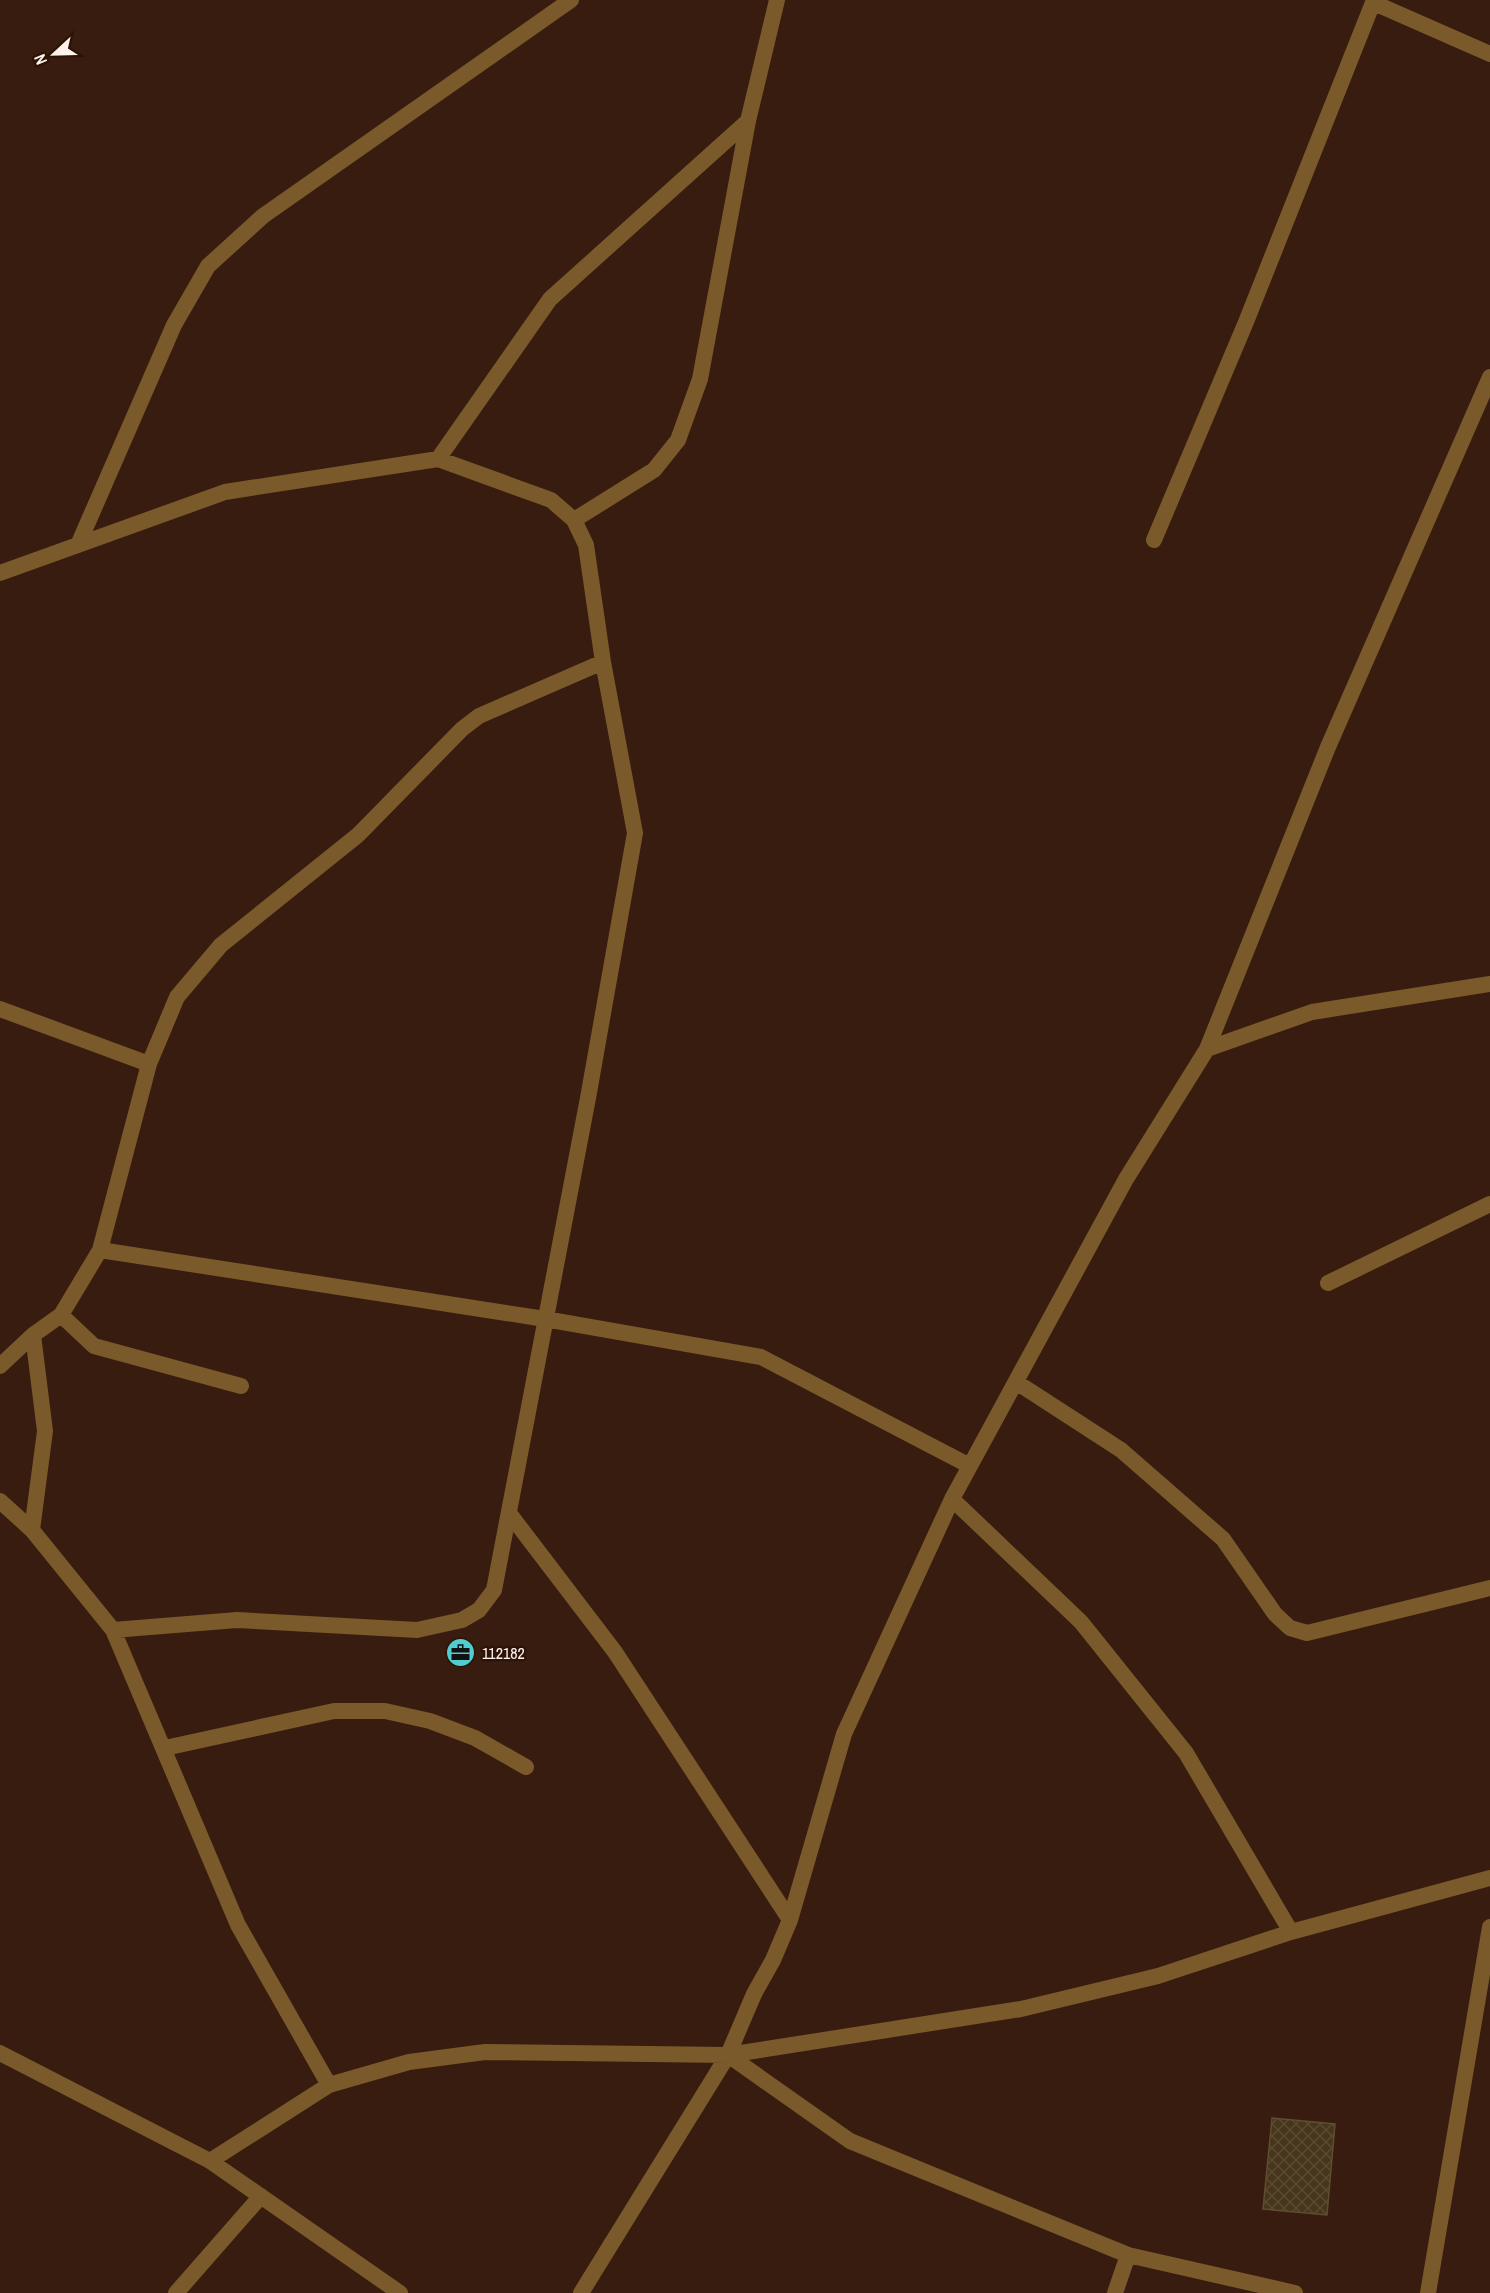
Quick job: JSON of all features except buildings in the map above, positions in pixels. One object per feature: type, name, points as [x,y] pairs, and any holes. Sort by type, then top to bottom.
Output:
[{"type":"street","points":[[78,545],[174,325],[208,266],[263,216],[571,0]]},
{"type":"street","points":[[574,520],[654,470],[678,440],[700,379],[748,121],[777,0]]},
{"type":"street","points":[[1154,540],[1246,322],[1374,1],[1490,54]]},
{"type":"street","points":[[438,459],[550,299],[748,121]]},
{"type":"street","points":[[581,2293],[728,2055],[790,1920],[844,1734],[952,1499],[1126,1179],[1207,1049],[1328,747],[1490,377]]},
{"type":"street","points":[[0,573],[225,492],[438,459],[551,500],[574,520],[586,544],[603,662],[635,833],[494,1590],[479,1610],[462,1620],[417,1630],[237,1620],[113,1630]]},
{"type":"street","points":[[0,1366],[33,1335],[60,1315],[100,1250],[149,1064],[177,997],[221,945],[358,835],[462,729],[479,716],[603,662]]},
{"type":"street","points":[[1207,1049],[1312,1012],[1490,984]]},
{"type":"street","points":[[0,1009],[149,1064]]},
{"type":"street","points":[[1328,1283],[1490,1204]]},
{"type":"street","points":[[100,1250],[545,1319],[761,1357],[970,1466]]},
{"type":"street","points":[[60,1315],[94,1346],[241,1386]]},
{"type":"street","points":[[32,1530],[45,1431],[33,1335]]},
{"type":"street","points":[[1016,1382],[1121,1450],[1223,1539],[1275,1614],[1290,1628],[1307,1633],[1490,1588]]},
{"type":"street","points":[[952,1499],[1081,1622],[1186,1753],[1291,1932]]},
{"type":"street","points":[[0,1501],[32,1530],[113,1630],[165,1748],[238,1925],[329,2085]]},
{"type":"street","points":[[509,1513],[615,1652],[790,1920]]},
{"type":"street","points":[[165,1748],[334,1711],[385,1711],[430,1721],[475,1738],[526,1767]]},
{"type":"street","points":[[210,2161],[329,2085],[409,2062],[485,2052],[728,2055],[1021,2009],[1158,1976],[1291,1932],[1490,1878]]},
{"type":"street","points":[[1428,2293],[1490,1927]]},
{"type":"street","points":[[0,2053],[210,2161],[400,2293]]},
{"type":"street","points":[[728,2055],[850,2141],[1128,2255],[1295,2293]]},
{"type":"street","points":[[176,2293],[261,2196]]},
{"type":"street","points":[[1115,2293],[1128,2255]]},
{"type":"place","name":"112182","points":[[461,1653]]}]
